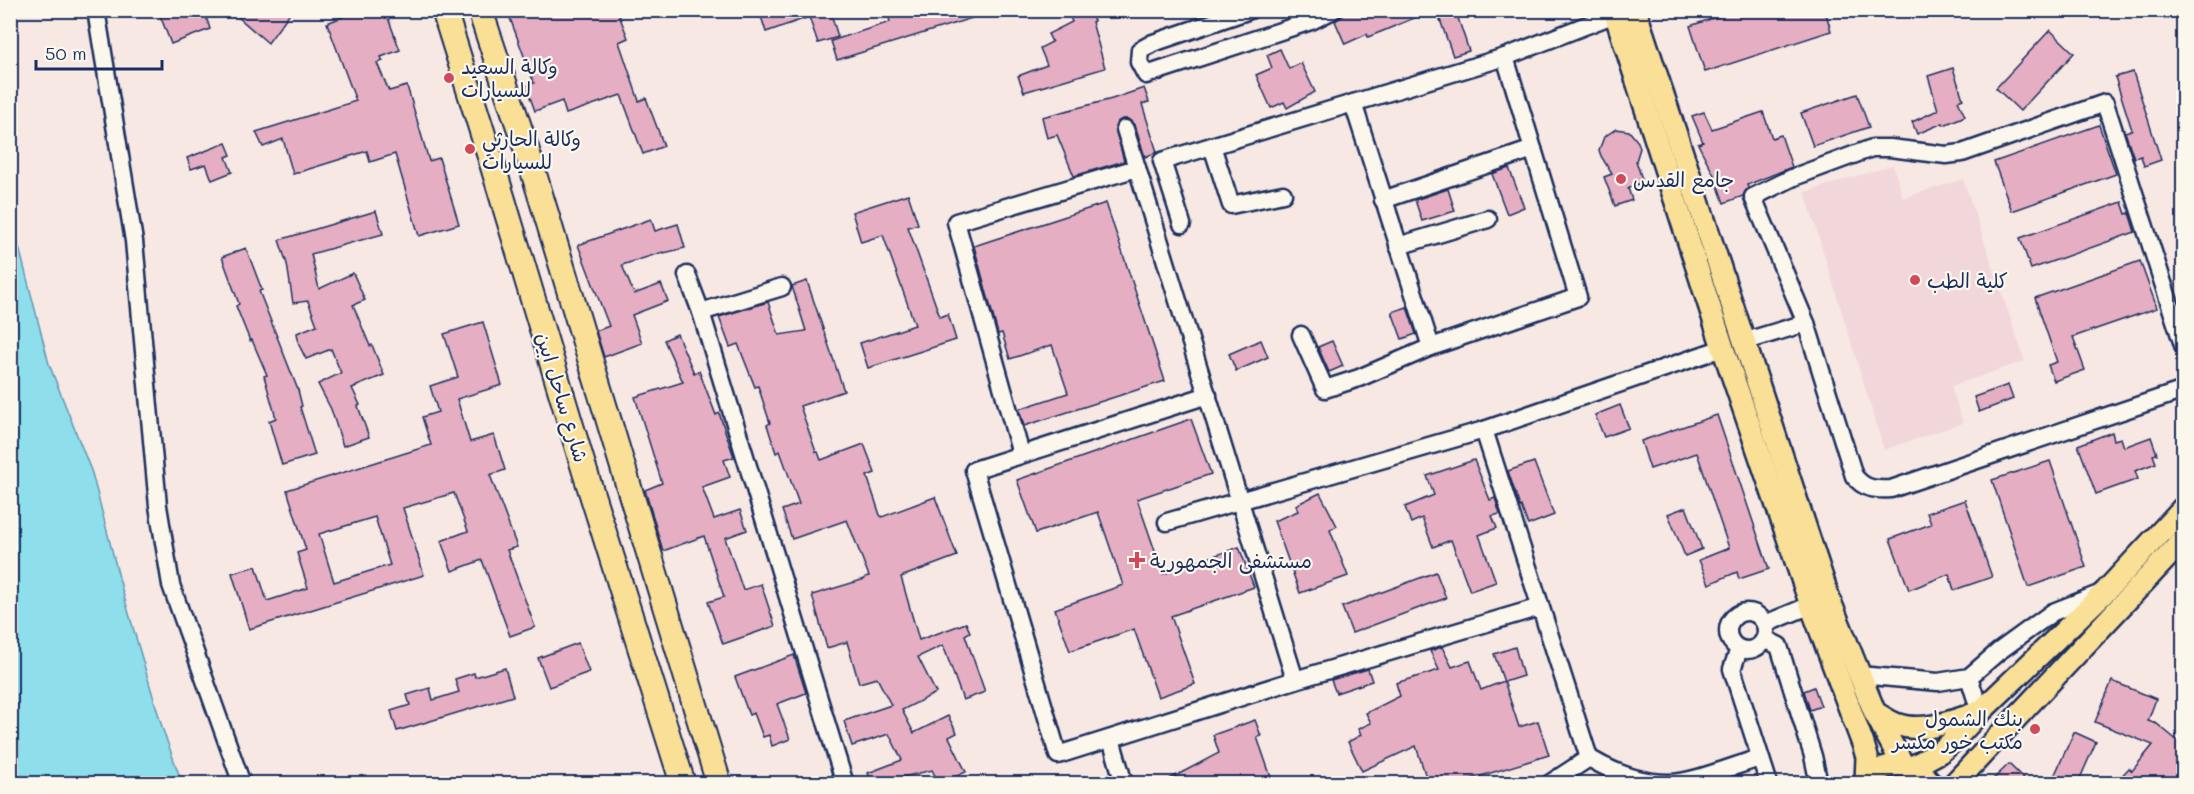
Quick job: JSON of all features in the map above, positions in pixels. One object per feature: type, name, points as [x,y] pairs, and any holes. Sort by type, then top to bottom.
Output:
[{"type":"highway","name":"شارع ساحل ابين","points":[[444,10],[683,783]]},
{"type":"highway","name":"شارع ساحل ابين","points":[[480,10],[531,162],[719,783]]},
{"type":"main road","points":[[1621,12],[1733,345],[1811,605],[1863,744],[1867,757],[1866,782]]},
{"type":"main road","points":[[1733,345],[1875,713],[1908,766],[1922,772],[1931,783]]},
{"type":"main road","points":[[1866,782],[1874,773],[1883,768],[1908,766],[1940,752],[1953,741],[1980,712],[2106,591],[2184,507]]},
{"type":"main road","points":[[1954,783],[2184,539]]},
{"type":"main road","points":[[1875,713],[1896,724],[1915,728],[1941,725],[1980,712]]},
{"type":"street","points":[[96,10],[134,241],[158,506],[171,585],[242,783]]},
{"type":"street","points":[[1250,10],[1153,43],[1140,50],[1139,62],[1146,75],[1311,21],[1333,10]]},
{"type":"street","points":[[1182,224],[1162,161],[1505,57],[1621,12]]},
{"type":"street","points":[[1301,335],[1325,388],[1359,378],[1431,347],[1578,297],[1505,57]]},
{"type":"street","points":[[1353,103],[1431,347]]},
{"type":"street","points":[[2184,348],[2105,103],[1962,153],[1946,155],[1872,148],[1794,177],[1753,198],[1806,323],[1854,476],[1861,485],[1877,490],[1892,489],[2184,390]]},
{"type":"street","points":[[1125,129],[1295,680]]},
{"type":"street","points":[[1212,146],[1231,205],[1283,194]]},
{"type":"street","points":[[1383,200],[1533,148]]},
{"type":"street","points":[[1021,454],[956,222],[1137,168]]},
{"type":"street","points":[[1398,246],[1488,219]]},
{"type":"street","points":[[687,275],[701,312],[845,783]]},
{"type":"street","points":[[701,312],[782,287]]},
{"type":"street","points":[[1167,522],[1484,430],[1733,345],[1806,323]]},
{"type":"street","points":[[1208,395],[974,470],[1058,755],[1295,680],[1540,607]]},
{"type":"street","points":[[1484,430],[1589,758],[1613,772],[1642,780],[1671,783],[1710,774],[1760,758]]},
{"type":"street","points":[[1859,675],[1938,682],[1969,676],[2053,612],[2106,591]]},
{"type":"street","points":[[1811,605],[1765,631],[1755,650],[1739,650],[1729,639],[1729,624],[1734,618],[1740,613],[1755,613],[1765,631],[1779,646],[1813,756],[1819,783]]},
{"type":"street","points":[[1739,650],[1732,669],[1769,783]]},
{"type":"street","points":[[1969,676],[1980,712]]},
{"type":"street","points":[[1111,739],[1124,783]]},
{"type":"street","points":[[1549,783],[1589,758]]},
{"type":"shaded area","name":"كلية الطب","points":[[1893,165],[1903,198],[1963,179],[2025,361],[1951,386],[1963,423],[1884,450],[1805,192]]},
{"type":"water","points":[[11,216],[49,364],[92,473],[123,593],[162,727],[182,783],[11,783]]},
{"type":"building","points":[[158,10],[204,10],[210,29],[171,44]]},
{"type":"building","points":[[230,10],[292,10],[268,43]]},
{"type":"building","points":[[361,10],[385,10],[400,50],[381,57],[383,61],[377,63],[389,91],[407,86],[429,161],[439,158],[459,224],[419,236],[395,154],[370,162],[367,151],[293,174],[283,139],[263,147],[256,132],[356,101],[327,23]]},
{"type":"building","points":[[507,10],[617,10],[628,38],[619,42],[639,101],[646,98],[664,146],[643,154],[621,95],[566,114],[562,101],[535,111],[526,86],[534,83]]},
{"type":"building","points":[[759,10],[830,10],[838,37],[818,43],[809,17],[766,32]]},
{"type":"building","points":[[887,10],[985,10],[985,14],[837,60],[831,41],[890,22]]},
{"type":"building","points":[[1067,10],[1089,10],[1094,21],[1092,22],[1105,68],[1024,92],[1018,76],[1047,65],[1040,48],[1052,42],[1048,34],[1072,22]]},
{"type":"building","points":[[1352,10],[1431,11],[1345,44],[1335,21]]},
{"type":"building","points":[[1737,10],[1825,10],[1831,31],[1705,72],[1690,26]]},
{"type":"building","points":[[1456,12],[1469,51],[1453,56],[1439,17]]},
{"type":"building","points":[[2050,30],[2074,53],[2020,111],[1996,88]]},
{"type":"building","points":[[1280,49],[1289,69],[1301,63],[1315,92],[1287,108],[1284,102],[1271,108],[1256,75],[1272,68],[1267,55]]},
{"type":"building","points":[[1953,68],[1963,99],[1958,101],[1965,116],[1917,134],[1912,122],[1938,110],[1928,76]]},
{"type":"building","points":[[2133,72],[2161,160],[2144,166],[2141,156],[2134,158],[2125,132],[2132,130],[2115,77]]},
{"type":"building","points":[[1144,88],[1149,102],[1142,104],[1157,152],[1145,157],[1135,125],[1128,119],[1122,119],[1115,127],[1124,161],[1074,176],[1057,135],[1047,138],[1042,117],[1112,99]]},
{"type":"building","points":[[1857,94],[1869,127],[1813,146],[1801,113]]},
{"type":"building","points":[[1704,112],[1712,129],[1763,112],[1772,138],[1781,135],[1792,167],[1747,185],[1748,188],[1743,196],[1724,203],[1714,175],[1698,144],[1703,142],[1692,116]]},
{"type":"building","points":[[2099,125],[2116,174],[2012,211],[1994,162]]},
{"type":"building","points":[[1616,129],[1629,131],[1638,142],[1640,148],[1636,161],[1643,182],[1628,188],[1632,200],[1615,206],[1604,177],[1612,174],[1599,150],[1604,137]]},
{"type":"building","points":[[226,143],[231,155],[226,157],[232,172],[212,180],[206,164],[191,169],[187,158]]},
{"type":"building","points":[[1509,168],[1524,207],[1507,214],[1492,174]]},
{"type":"building","points":[[1448,189],[1455,211],[1422,221],[1415,200]]},
{"type":"building","points":[[908,194],[918,224],[908,227],[940,317],[948,314],[956,340],[868,368],[860,343],[915,325],[883,235],[861,242],[852,212]]},
{"type":"building","points":[[2122,202],[2126,214],[2129,213],[2135,232],[2031,269],[2020,238]]},
{"type":"building","points":[[1106,203],[1165,381],[1024,426],[1019,409],[1068,393],[1052,345],[1010,359],[1002,333],[998,334],[974,246]]},
{"type":"building","points":[[376,211],[383,234],[311,254],[319,289],[353,273],[365,300],[353,305],[384,375],[352,388],[360,405],[358,406],[369,437],[343,446],[331,409],[318,384],[341,373],[331,349],[306,359],[299,345],[297,333],[317,325],[308,301],[293,303],[287,264],[279,240]]},
{"type":"building","points":[[651,219],[655,231],[678,224],[685,248],[663,252],[622,265],[634,294],[661,284],[668,301],[632,315],[642,343],[604,357],[596,331],[609,326],[578,245]]},
{"type":"building","points":[[246,248],[262,290],[259,291],[298,390],[302,406],[300,407],[315,455],[282,465],[269,421],[276,418],[264,376],[267,375],[236,306],[239,304],[222,257]]},
{"type":"building","points":[[2140,261],[2157,308],[2073,337],[2085,370],[2054,381],[2048,365],[2057,362],[2035,298]]},
{"type":"building","points":[[807,281],[844,391],[800,406],[816,452],[821,460],[864,444],[875,473],[867,476],[880,515],[882,517],[935,497],[957,556],[901,577],[919,640],[966,623],[970,632],[965,635],[985,692],[963,700],[943,645],[918,657],[936,693],[902,710],[914,733],[948,716],[957,733],[949,737],[966,772],[941,783],[932,770],[903,777],[905,783],[872,783],[868,773],[902,760],[889,734],[852,746],[844,721],[891,705],[877,678],[859,683],[847,642],[827,648],[812,595],[869,576],[847,520],[792,539],[782,510],[799,504],[780,451],[776,453],[767,425],[770,423],[758,386],[755,387],[738,344],[730,347],[719,317],[768,302],[779,335],[806,331],[792,286]]},
{"type":"building","points":[[1407,307],[1416,334],[1402,339],[1392,312]]},
{"type":"building","points":[[483,322],[502,385],[457,399],[470,442],[494,435],[505,470],[490,475],[517,547],[507,550],[535,627],[510,636],[482,560],[452,571],[441,541],[468,531],[454,493],[403,508],[424,575],[249,629],[232,573],[256,566],[267,601],[308,588],[297,553],[306,550],[287,490],[431,445],[422,417],[438,412],[430,386],[458,377],[444,334]],"holes":[[[375,517],[390,565],[334,582],[319,534]]]},
{"type":"building","points":[[677,334],[694,373],[699,371],[716,415],[719,413],[734,457],[724,460],[730,477],[702,487],[714,519],[740,510],[747,530],[725,538],[743,590],[761,584],[775,626],[723,644],[708,602],[724,597],[704,536],[663,551],[645,490],[662,483],[635,397],[683,382],[664,340]]},
{"type":"building","points":[[1261,340],[1268,357],[1236,371],[1229,354]]},
{"type":"building","points":[[1332,341],[1343,366],[1329,372],[1318,347]]},
{"type":"building","points":[[2008,385],[2013,399],[1979,412],[1974,397]]},
{"type":"building","points":[[1620,405],[1629,428],[1604,437],[1595,415]]},
{"type":"building","points":[[1717,415],[1769,569],[1739,579],[1737,572],[1709,584],[1699,560],[1729,548],[1697,453],[1650,469],[1641,441]]},
{"type":"building","name":"مستشفى الجمهورية","points":[[1191,419],[1211,474],[1137,499],[1163,574],[1239,547],[1254,587],[1171,616],[1195,684],[1158,697],[1134,629],[1070,651],[1055,609],[1123,585],[1098,512],[1036,533],[1017,480]]},
{"type":"building","points":[[2112,432],[2114,440],[2121,438],[2124,447],[2151,437],[2157,454],[2153,455],[2156,463],[2135,471],[2138,479],[2096,494],[2078,445]]},
{"type":"building","points":[[1474,460],[1490,500],[1495,498],[1500,514],[1492,516],[1497,528],[1479,535],[1496,582],[1470,591],[1451,540],[1433,547],[1422,518],[1411,523],[1405,507],[1434,495],[1427,476]]},
{"type":"building","points":[[2050,461],[2086,567],[2028,587],[1992,480]]},
{"type":"building","points":[[1534,462],[1554,515],[1528,525],[1508,471]]},
{"type":"building","points":[[1320,493],[1337,526],[1330,530],[1348,576],[1300,593],[1274,521],[1298,511],[1296,505]]},
{"type":"building","points":[[1965,500],[1992,577],[1954,590],[1949,574],[1909,590],[1890,539],[1931,524],[1927,513]]},
{"type":"building","points":[[1686,507],[1702,549],[1685,556],[1668,514]]},
{"type":"building","points":[[1436,572],[1446,598],[1352,633],[1342,607]]},
{"type":"building","points":[[578,643],[589,672],[549,687],[538,658]]},
{"type":"building","points":[[1442,647],[1452,667],[1470,661],[1481,690],[1504,681],[1519,727],[1538,721],[1549,755],[1458,783],[1428,783],[1416,746],[1362,771],[1348,742],[1361,735],[1358,729],[1371,723],[1366,713],[1400,696],[1396,683],[1439,670],[1430,651]]},
{"type":"building","points":[[1515,647],[1523,676],[1504,682],[1494,654]]},
{"type":"building","points":[[794,655],[806,693],[777,704],[790,739],[772,746],[769,735],[763,737],[754,713],[749,715],[735,677]]},
{"type":"building","points":[[505,668],[513,696],[397,731],[391,711],[410,705],[407,695],[430,688],[433,700],[459,692],[455,679],[474,673],[475,677]]},
{"type":"building","points":[[1368,669],[1372,681],[1336,693],[1331,680]]},
{"type":"building","points":[[2112,681],[2156,699],[2148,721],[2157,724],[2184,746],[2184,783],[2115,783],[2129,768],[2132,771],[2153,745],[2095,722]]},
{"type":"building","points":[[1814,687],[1821,706],[1810,710],[1804,691]]},
{"type":"building","points":[[1255,720],[1261,736],[1257,737],[1273,783],[1162,783],[1219,753],[1213,735]]},
{"type":"building","points":[[2074,732],[2096,742],[2078,783],[2051,783]]},
{"type":"building","points":[[2009,764],[2028,783],[1989,783]]},
{"type":"place","name":"وكالة السعيد للسيارات","points":[[449,78]]},
{"type":"place","name":"وكالة الحارثي للسيارات","points":[[470,149]]},
{"type":"place","name":"جامع القدس","points":[[1621,179]]},
{"type":"place","name":"كلية الطب","points":[[1915,280]]},
{"type":"place","name":"مستشفى الجمهورية","points":[[1137,560]]},
{"type":"place","name":"بنك الشمول مكتب خور مكسر","points":[[2035,729]]}]
